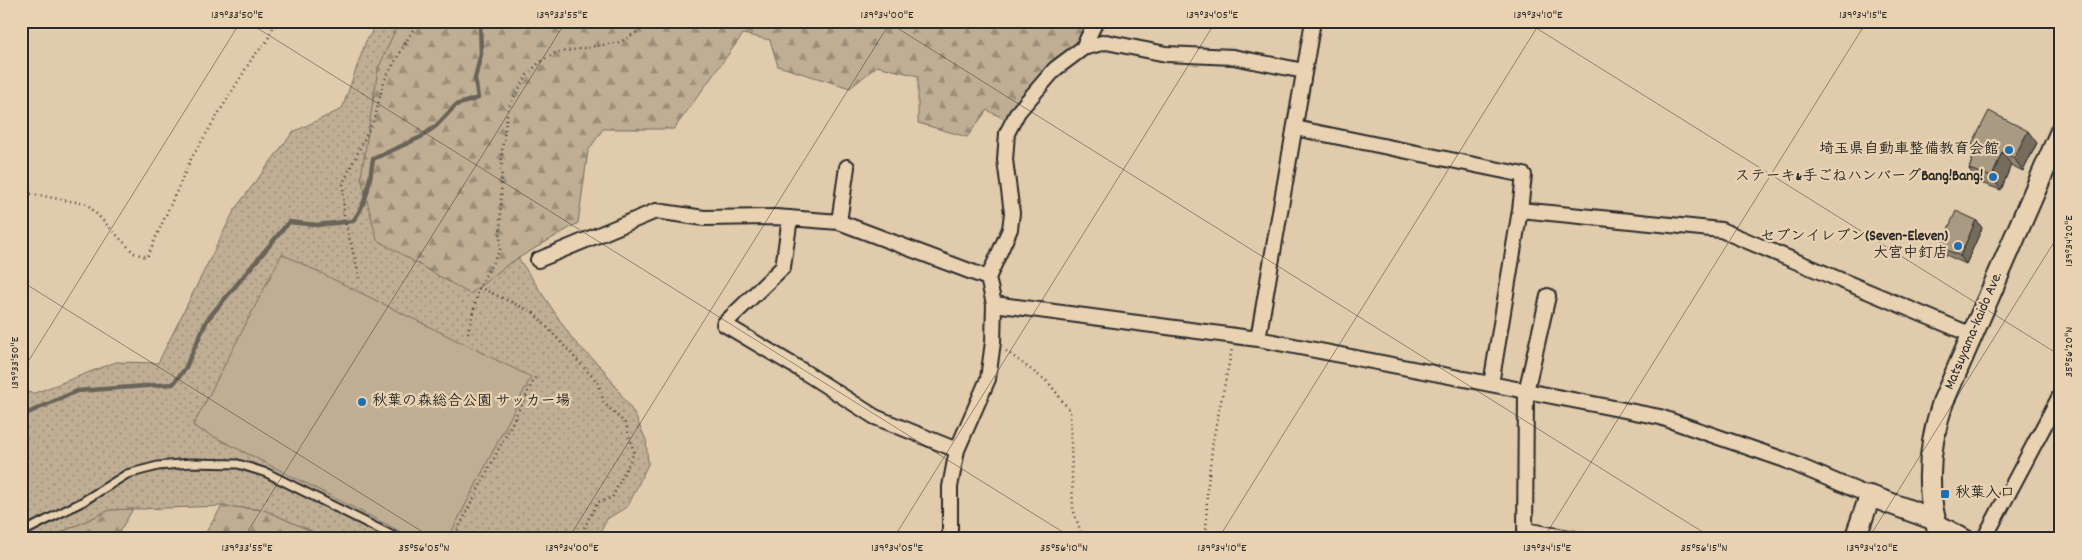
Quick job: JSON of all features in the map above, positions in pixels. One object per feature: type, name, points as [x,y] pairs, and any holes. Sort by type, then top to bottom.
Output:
[{"type":"main road","name":"Matsuyama-kaido Ave.","points":[[1941,539],[1933,519],[1930,491],[1931,454],[1935,426],[1972,335],[2061,131]]},
{"type":"main road","points":[[1855,539],[1870,496],[1933,519]]},
{"type":"street","points":[[1083,48],[1096,21]]},
{"type":"street","points":[[1258,338],[1313,21]]},
{"type":"street","points":[[950,539],[950,487],[958,450],[988,379],[994,342],[994,304],[988,278],[1010,229],[1012,212],[1005,160],[1007,133],[1018,112],[1055,69],[1083,48],[1106,42],[1166,54],[1233,57],[1304,72]]},
{"type":"street","points":[[1295,128],[1524,175],[1520,210],[1491,384]]},
{"type":"street","points":[[839,222],[847,167]]},
{"type":"street","points":[[1520,210],[1721,230],[1972,335]]},
{"type":"street","points":[[538,260],[656,211],[704,218],[790,218],[839,222],[988,278]]},
{"type":"street","points":[[790,218],[783,267],[724,324],[803,371],[874,417],[958,450]]},
{"type":"street","points":[[1548,296],[1526,392],[1525,534],[1575,539]]},
{"type":"street","points":[[994,304],[1258,338],[1660,418],[1785,460],[1870,496]]},
{"type":"street","points":[[1984,539],[2061,394]]},
{"type":"street","points":[[1933,519],[1969,539]]},
{"type":"lane","points":[[21,533],[82,502],[127,474],[158,466],[191,463],[238,464],[267,473],[399,539]]},
{"type":"path","points":[[21,192],[87,204],[134,253],[147,257],[192,157],[253,57],[267,41],[276,21]]},
{"type":"path","points":[[360,278],[344,218],[343,183],[346,173],[375,117],[384,81],[418,21]]},
{"type":"path","points":[[468,333],[479,287],[500,250],[503,142],[508,108],[526,75],[540,62],[555,53],[620,42],[649,25],[680,21]]},
{"type":"path","points":[[479,287],[534,313],[598,383],[604,403],[626,424],[634,453],[612,498],[598,502],[578,539]]},
{"type":"path","points":[[1206,539],[1207,493],[1213,440],[1235,335]]},
{"type":"path","points":[[994,342],[1049,383],[1070,411],[1073,509],[1083,539]]},
{"type":"path","points":[[454,539],[537,374]]},
{"type":"green space","points":[[379,21],[714,21],[511,203],[519,259],[573,340],[604,370],[634,413],[646,440],[648,464],[628,506],[607,519],[597,539],[329,539],[264,510],[222,506],[110,510],[47,539],[21,539],[21,392],[35,393],[116,362],[158,363],[235,209],[293,132],[342,109],[366,41]]},
{"type":"green space","points":[[399,21],[1094,21],[1082,46],[1012,123],[987,110],[967,137],[918,123],[918,76],[877,66],[850,88],[778,66],[770,40],[743,34],[674,129],[603,129],[588,151],[578,223],[510,263],[470,294],[377,240],[361,177],[378,69]]},
{"type":"green space","name":"秋葉の森総合公園 サッカー場","points":[[282,254],[531,377],[448,539],[415,539],[193,426]]},
{"type":"green space","points":[[222,506],[264,510],[329,539],[202,539]]},
{"type":"green space","points":[[133,509],[115,539],[47,539],[110,510]]},
{"type":"building","points":[[1989,111],[2028,131],[2014,158],[2002,152],[1992,177],[1969,169],[1977,146],[1972,144]]},
{"type":"building","points":[[1956,211],[1976,220],[1960,256],[1940,247]]},
{"type":"waterway","points":[[21,416],[77,391],[173,384],[185,369],[207,320],[289,222],[317,225],[353,221],[365,199],[373,159],[421,137],[436,126],[456,105],[478,98],[475,78],[481,54],[480,21]]},
{"type":"place","name":"埼玉県自動車整備教育会館","points":[[2009,150]]},
{"type":"place","name":"ステーキ&手ごねハンバーグBang!Bang!","points":[[1993,177]]},
{"type":"place","name":"セブンイレブン(Seven-Eleven) 大宮中釘店","points":[[1958,246]]},
{"type":"place","name":"秋葉の森総合公園 サッカー場","points":[[362,402]]},
{"type":"place","name":"秋葉入口","points":[[1945,494]]}]
